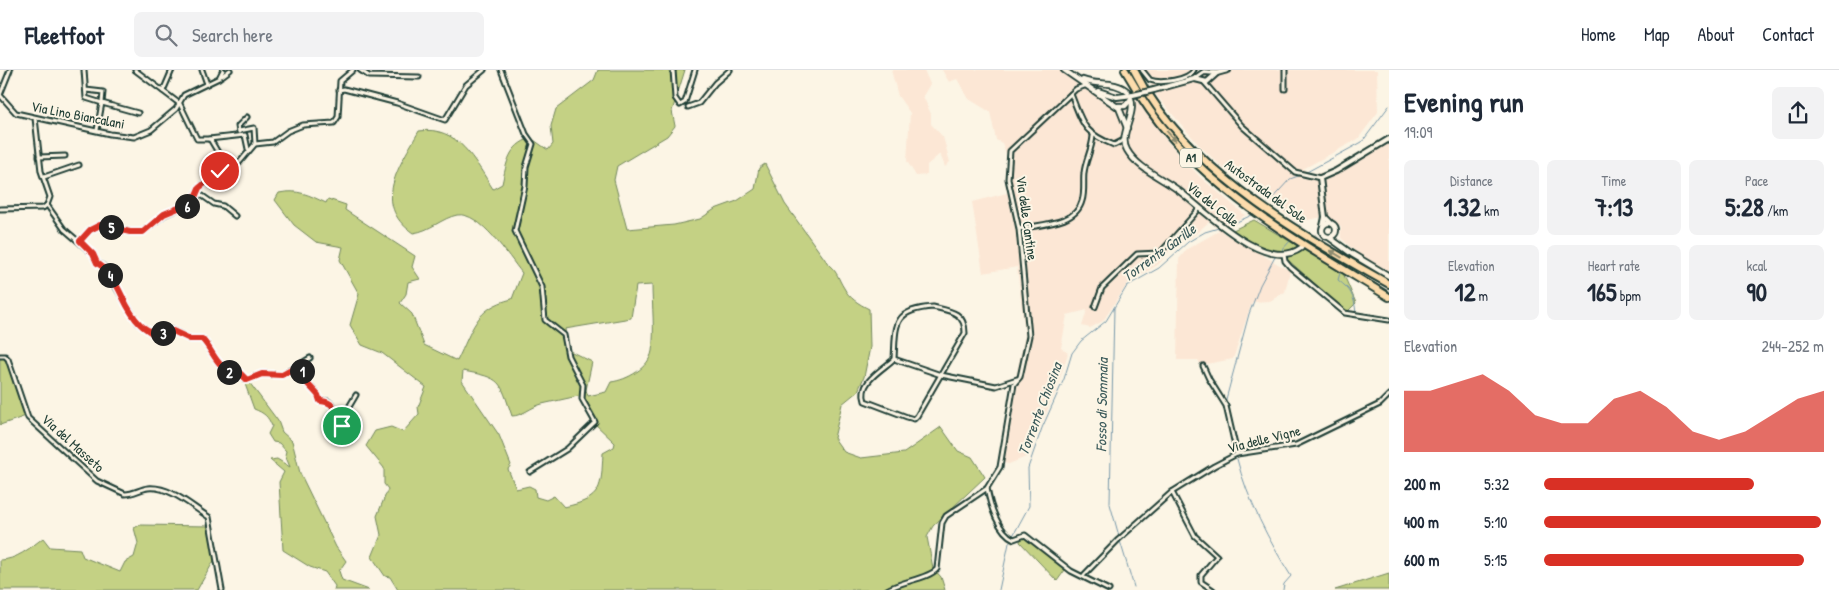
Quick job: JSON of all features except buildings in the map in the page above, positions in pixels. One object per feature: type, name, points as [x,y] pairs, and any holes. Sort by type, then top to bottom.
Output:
[{"type":"highway","points":[[1126,70],[1134,94]]},
{"type":"highway","points":[[1134,70],[1144,88]]},
{"type":"highway","name":"Autostrada del Sole","points":[[1151,92],[1190,147],[1220,174],[1269,210],[1315,240],[1389,284]]},
{"type":"highway","name":"Autostrada del Sole","points":[[1141,97],[1166,129],[1202,169],[1251,209],[1389,297]]},
{"type":"highway","name":"Autostrada del Sole","points":[[1329,259],[1389,293]]},
{"type":"main road","points":[[1064,70],[1116,105],[1124,114],[1127,130]]},
{"type":"main road","points":[[1076,78],[1094,84],[1115,84],[1128,92]]},
{"type":"main road","points":[[1116,105],[1125,106],[1134,94]]},
{"type":"main road","points":[[1124,140],[1134,94]]},
{"type":"main road","name":"Via del Colle","points":[[1124,140],[1128,152],[1136,161],[1200,208],[1228,232],[1272,253],[1286,255]]},
{"type":"main road","points":[[1337,241],[1336,228],[1330,222],[1322,228],[1328,237],[1389,276]]},
{"type":"main road","points":[[1328,237],[1336,233]]},
{"type":"main road","points":[[1286,255],[1301,248]]},
{"type":"street","points":[[0,95],[10,70]]},
{"type":"street","points":[[84,70],[86,98],[138,112]]},
{"type":"street","points":[[135,70],[180,104],[197,139],[209,139],[254,128],[255,144]]},
{"type":"street","points":[[163,92],[172,70]]},
{"type":"street","points":[[202,70],[207,84]]},
{"type":"street","points":[[221,76],[224,70]]},
{"type":"street","name":"Via Lino Biancalani","points":[[0,95],[12,112],[121,136],[134,136],[143,134],[170,115],[180,104],[184,95],[230,70]]},
{"type":"street","points":[[80,241],[90,230],[100,225],[130,232],[143,232],[164,214],[193,202],[197,192],[226,166],[239,162],[248,149],[255,144],[273,142],[288,131],[302,125],[334,122],[338,116],[339,90],[342,78],[353,70]]},
{"type":"street","points":[[360,70],[369,76],[419,77]]},
{"type":"street","points":[[339,90],[344,89],[397,103],[446,120],[466,85],[484,70]]},
{"type":"street","points":[[501,70],[533,144],[526,167],[525,186],[515,231],[542,287],[545,320],[564,335],[568,356],[583,385],[582,399],[594,422],[567,449],[530,472]]},
{"type":"street","points":[[673,70],[675,98],[680,105],[685,102],[694,70]]},
{"type":"street","points":[[688,107],[699,103],[715,83],[729,70]]},
{"type":"street","points":[[1142,70],[1150,80],[1159,82],[1190,76],[1194,70]]},
{"type":"street","points":[[1202,77],[1209,82],[1217,73],[1228,70]]},
{"type":"street","points":[[1286,70],[1286,89]]},
{"type":"street","points":[[1076,78],[1078,83],[1076,89],[1090,87],[1108,96],[1151,92],[1202,77],[1208,71]]},
{"type":"street","points":[[1208,71],[1217,73]]},
{"type":"street","points":[[1208,71],[1212,77]]},
{"type":"street","points":[[1202,77],[1242,126],[1295,172],[1320,178],[1336,172],[1389,139]]},
{"type":"street","name":"Via delle Cantine","points":[[987,488],[1000,467],[1014,384],[1020,377],[1029,336],[1018,229],[1008,179],[1010,151],[1076,89]]},
{"type":"street","points":[[86,90],[104,92],[97,130]]},
{"type":"street","points":[[1071,94],[1084,126],[1093,136],[1114,145],[1124,140]]},
{"type":"street","points":[[239,133],[238,126],[247,117]]},
{"type":"street","points":[[0,209],[43,208],[47,205],[50,197],[39,157],[34,118]]},
{"type":"street","points":[[239,133],[244,135],[248,149]]},
{"type":"street","points":[[1018,229],[1065,220],[1079,208],[1083,197],[1084,172],[1092,150],[1093,136]]},
{"type":"street","points":[[209,139],[226,166]]},
{"type":"street","points":[[39,157],[65,156]]},
{"type":"street","points":[[44,177],[79,165]]},
{"type":"street","points":[[1320,178],[1325,217],[1322,228]]},
{"type":"street","points":[[197,192],[214,204],[223,206],[235,216]]},
{"type":"street","points":[[47,205],[64,228],[93,254],[97,263],[103,266],[139,324],[155,335],[173,331],[190,339],[202,339],[224,368],[231,373],[240,373],[247,380],[262,374],[282,375],[310,358]]},
{"type":"street","points":[[1095,307],[1102,288],[1138,254],[1160,253],[1200,208]]},
{"type":"street","points":[[1325,217],[1330,222]]},
{"type":"street","points":[[1286,255],[1290,267],[1344,313],[1389,320]]},
{"type":"street","points":[[933,307],[957,313],[964,321],[965,333],[914,419],[865,401],[863,395],[866,384],[894,359],[895,327],[903,315],[933,307]]},
{"type":"street","name":"Via del Masseto","points":[[0,356],[5,356],[8,359],[28,418],[97,481],[125,494],[146,488],[158,488],[188,502],[209,518],[222,590]]},
{"type":"street","points":[[894,359],[941,375],[996,386],[1020,377]]},
{"type":"street","points":[[298,366],[305,381],[318,395],[320,401],[328,401],[333,404],[340,431],[343,417],[356,395]]},
{"type":"street","points":[[1203,366],[1208,379],[1226,406],[1237,454]]},
{"type":"street","name":"Via delle Vigne","points":[[1084,575],[1100,557],[1172,492],[1237,454],[1296,445],[1380,404],[1389,395]]},
{"type":"street","points":[[887,590],[898,584],[934,573],[937,569],[940,530],[946,516],[987,488],[994,515],[1012,538],[1025,535],[1060,563],[1109,590]]},
{"type":"street","points":[[1172,492],[1195,536],[1217,556],[1201,575],[1201,582],[1212,590]]},
{"type":"shaded area","points":[[891,70],[924,70],[930,84],[923,96],[931,114],[931,124],[943,137],[950,162],[945,167],[940,154],[927,165],[927,175],[916,176],[907,161],[910,113],[898,96]]},
{"type":"shaded area","points":[[942,70],[1062,70],[1101,98],[1120,101],[1136,98],[1167,141],[1200,177],[1245,215],[1222,232],[1290,271],[1285,292],[1270,301],[1252,302],[1233,359],[1201,365],[1198,360],[1177,360],[1179,259],[1187,249],[1219,231],[1210,221],[1192,237],[1174,245],[1159,264],[1128,283],[1103,321],[1090,328],[1082,326],[1087,310],[1067,315],[1061,348],[1068,353],[1055,393],[1026,457],[1009,464],[997,462],[1025,335],[1017,267],[983,273],[972,202],[1007,193],[1005,180],[1007,156],[1002,143],[996,140],[990,112],[969,99],[957,79],[949,82]]},
{"type":"shaded area","points":[[1143,70],[1192,70],[1192,74],[1217,70],[1377,70],[1378,112],[1358,139],[1303,169],[1310,174],[1326,172],[1389,135],[1389,272],[1356,252],[1341,238],[1341,227],[1328,216],[1297,222],[1223,168],[1198,144],[1157,96]]},
{"type":"green space","points":[[598,70],[685,70],[672,111],[675,126],[667,136],[617,166],[614,180],[627,229],[674,225],[700,219],[715,209],[737,201],[755,189],[759,168],[765,164],[785,204],[835,271],[846,292],[869,309],[870,347],[864,377],[858,391],[842,404],[834,438],[844,452],[861,458],[904,453],[941,427],[958,451],[972,457],[985,477],[933,526],[927,537],[933,568],[941,577],[945,590],[398,590],[390,577],[385,576],[372,557],[381,535],[377,516],[388,489],[384,484],[384,468],[366,446],[375,431],[391,427],[403,432],[419,414],[418,407],[426,387],[382,353],[362,345],[350,325],[359,294],[340,260],[343,247],[316,242],[294,225],[275,200],[279,193],[298,192],[326,203],[328,199],[346,205],[345,210],[415,256],[412,267],[420,279],[408,282],[406,294],[400,303],[412,314],[424,345],[457,361],[477,321],[490,308],[512,299],[522,273],[493,236],[475,220],[466,216],[457,215],[425,230],[413,233],[400,222],[394,210],[391,197],[393,184],[404,157],[419,131],[433,131],[444,134],[455,139],[464,147],[493,189],[502,184],[510,156],[517,145],[531,138],[548,150],[553,144],[551,126],[556,109],[594,80]],"holes":[[[652,285],[652,351],[647,363],[630,376],[611,382],[606,392],[588,396],[586,390],[592,362],[568,350],[565,329],[631,318],[636,286]],[[463,371],[485,376],[498,383],[505,395],[512,416],[519,415],[542,404],[578,396],[588,407],[592,421],[615,443],[614,447],[603,453],[602,475],[593,496],[577,504],[564,507],[554,496],[546,500],[536,497],[535,489],[529,486],[516,489],[508,469],[511,465],[499,435],[462,381]]]},
{"type":"green space","points":[[1254,220],[1343,273],[1356,303],[1347,312],[1288,260],[1231,231]]},
{"type":"green space","points":[[0,357],[4,357],[7,360],[26,416],[0,425]]},
{"type":"green space","points":[[249,382],[278,421],[282,432],[292,441],[300,473],[336,547],[346,561],[339,571],[342,580],[369,590],[334,590],[335,586],[325,572],[310,567],[283,550],[279,482],[284,472],[270,460],[277,459],[290,467],[285,455],[286,451],[279,443],[273,442],[268,434],[272,426],[269,420],[263,413],[254,409],[245,384]]},
{"type":"green space","points":[[140,525],[210,526],[215,559],[197,590],[0,590],[0,560],[17,556],[43,538],[50,547],[80,549],[83,557],[120,572],[125,562],[134,557],[138,543],[134,528]]},
{"type":"green space","points":[[1021,538],[1025,538],[1065,570],[1057,581],[1020,542]]},
{"type":"green space","points":[[1389,573],[1389,590],[1335,590]]},
{"type":"waterway","name":"Torrente Garille","points":[[1305,173],[1362,142],[1389,106]]},
{"type":"waterway","name":"Torrente Garille","points":[[1268,203],[1290,179],[1301,175]]},
{"type":"waterway","points":[[1271,200],[1301,222],[1300,224]]},
{"type":"waterway","name":"Torrente Garille","points":[[1226,227],[1252,215]]},
{"type":"waterway","name":"Torrente Chiosina","points":[[999,590],[1009,543],[1029,506],[1028,468],[1042,428],[1064,379],[1072,353],[1081,341],[1106,321],[1127,286],[1159,268],[1188,242],[1205,232],[1222,227]]},
{"type":"waterway","points":[[1282,250],[1290,241]]},
{"type":"waterway","points":[[1225,403],[1249,314],[1260,285],[1275,257]]},
{"type":"waterway","points":[[1340,273],[1338,280],[1351,294],[1356,313]]},
{"type":"waterway","name":"Fosso di Sommaia","points":[[1110,503],[1114,308]]},
{"type":"waterway","points":[[1229,426],[1234,452]]},
{"type":"waterway","points":[[1237,459],[1241,474],[1260,519],[1291,576],[1284,584],[1283,590]]},
{"type":"waterway","name":"Fosso di Sommaia","points":[[1110,504],[1119,536]]},
{"type":"waterway","name":"Fosso di Sommaia","points":[[1120,541],[1134,587]]},
{"type":"tunnel","points":[[1303,246],[1317,235]]},
{"type":"route","points":[[220,171],[199,188],[193,202],[164,214],[143,232],[130,232],[100,225],[90,230],[80,241],[93,254],[95,261],[103,266],[109,274],[139,324],[155,335],[173,331],[190,339],[202,339],[226,370],[231,373],[240,373],[247,380],[262,374],[282,375],[294,366],[300,367],[305,381],[318,395],[320,401],[328,401],[333,404],[340,431],[342,426]]}]
